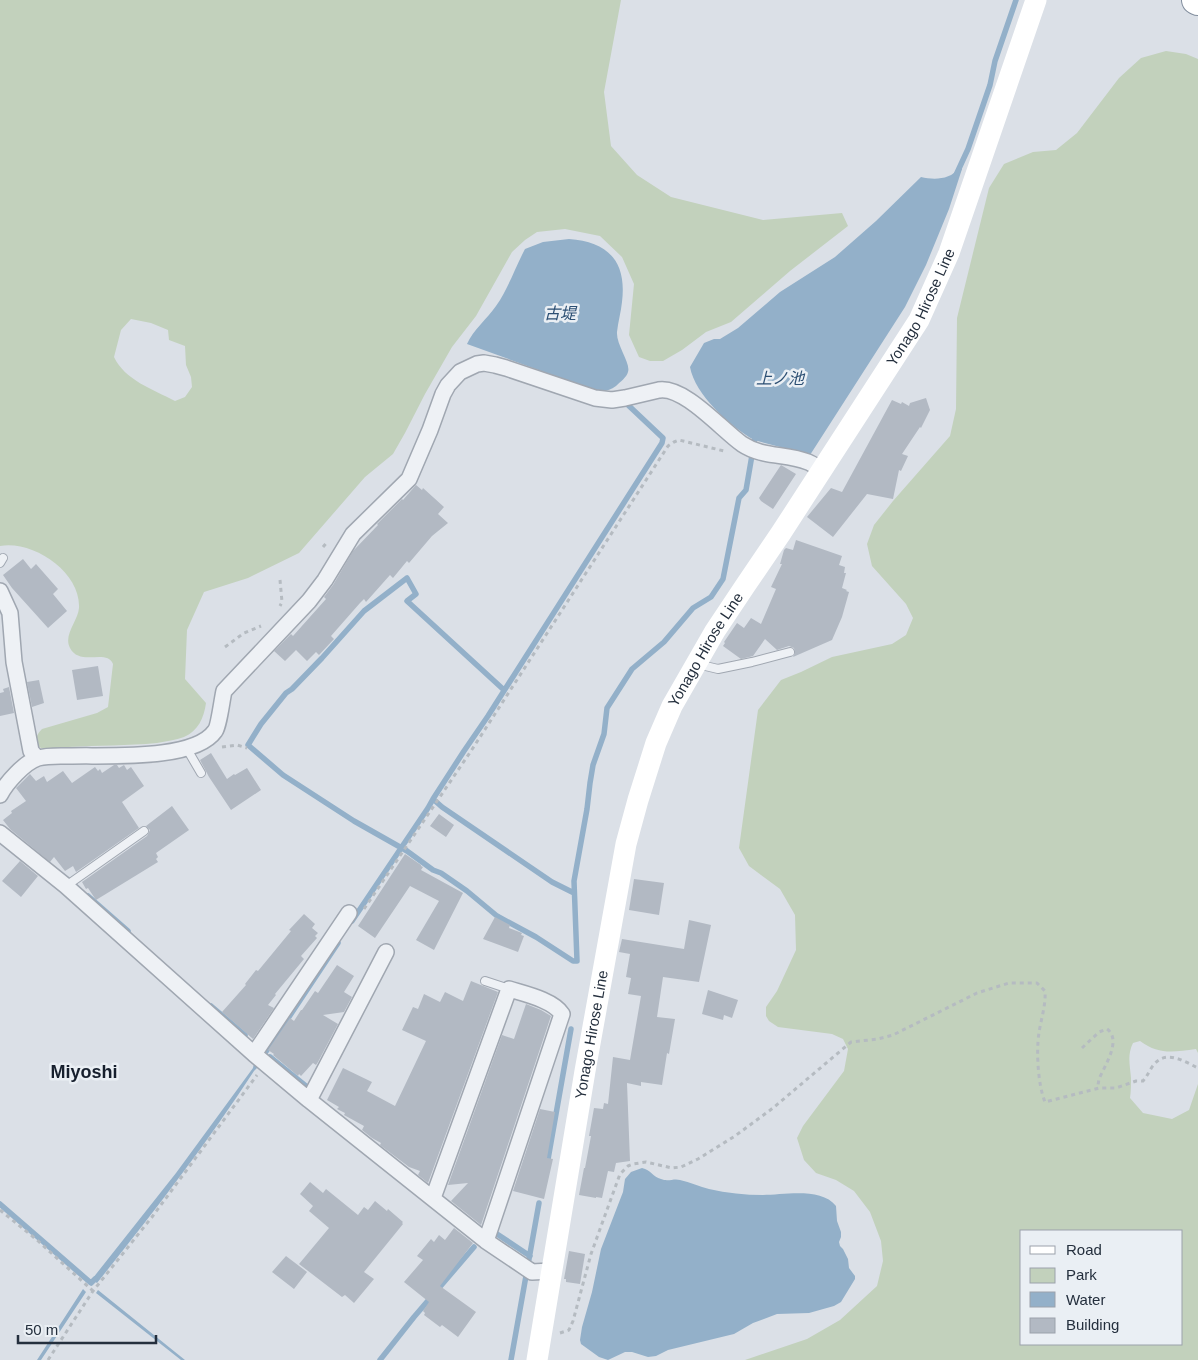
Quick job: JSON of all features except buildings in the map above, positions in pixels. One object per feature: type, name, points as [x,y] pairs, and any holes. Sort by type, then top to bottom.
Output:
[{"type":"main road","name":"Yonago Hirose Line","points":[[537,1360],[585,1071],[626,844],[656,743],[672,706],[696,664],[919,320],[949,253],[1036,0]]},
{"type":"street","points":[[0,795],[3,788],[17,772],[37,758],[162,754],[187,749],[208,739],[218,727],[224,691],[309,601],[326,580],[353,534],[394,496],[409,479],[448,384],[460,372],[477,364],[496,365],[595,398],[612,400],[664,389],[672,391],[688,399],[731,436],[758,452],[796,459],[822,470]]},
{"type":"street","points":[[0,591],[10,613],[14,662],[31,751],[37,758]]},
{"type":"street","points":[[0,770],[17,772]]},
{"type":"street","points":[[0,833],[66,886],[254,1054],[309,1100],[486,1240],[532,1272],[551,1271]]},
{"type":"street","points":[[254,1054],[354,914]]},
{"type":"street","points":[[309,1100],[386,952]]},
{"type":"street","points":[[433,1198],[509,989],[552,1004],[562,1014],[486,1240]]},
{"type":"lane","points":[[696,664],[718,670],[790,652]]},
{"type":"lane","points":[[187,749],[201,774]]},
{"type":"lane","points":[[66,886],[144,831]]},
{"type":"lane","points":[[485,981],[509,989]]},
{"type":"path","points":[[354,914],[481,735],[668,446],[679,440],[738,453],[749,447]]},
{"type":"path","points":[[280,580],[282,602],[280,608]]},
{"type":"path","points":[[225,648],[244,633],[264,625]]},
{"type":"path","points":[[542,1332],[563,1332],[569,1330],[573,1322],[592,1254],[620,1174],[628,1166],[646,1162],[672,1168],[698,1159],[735,1136],[773,1108],[851,1042],[893,1035],[977,993],[1009,983],[1032,982],[1037,983],[1045,991],[1038,1054],[1042,1094],[1045,1102],[1099,1088],[1116,1088],[1136,1081],[1143,1081],[1152,1067],[1161,1058],[1168,1057],[1185,1061],[1198,1068]]},
{"type":"path","points":[[1082,1048],[1099,1032],[1107,1029],[1112,1033],[1114,1039],[1113,1046],[1099,1079],[1099,1088]]},
{"type":"path","points":[[48,1360],[93,1291],[152,1217],[267,1065]]},
{"type":"path","points":[[0,1210],[37,1240],[93,1291]]},
{"type":"green space","points":[[0,0],[621,0],[604,92],[611,146],[637,175],[671,197],[763,220],[842,213],[848,226],[790,271],[731,322],[706,332],[682,350],[663,361],[650,361],[639,357],[629,335],[634,284],[622,257],[600,236],[565,229],[537,232],[525,240],[512,252],[476,316],[452,347],[393,454],[365,477],[299,553],[248,578],[204,592],[187,630],[185,679],[206,703],[204,714],[197,728],[184,737],[146,744],[47,749],[38,746],[36,738],[42,729],[97,713],[108,707],[113,664],[110,659],[105,657],[80,656],[70,648],[68,638],[78,613],[78,595],[64,571],[40,553],[13,545],[0,546]],"holes":[[[131,319],[151,323],[168,330],[169,340],[185,346],[186,365],[191,377],[192,387],[185,397],[175,401],[132,378],[114,357],[121,330]]]},
{"type":"green space","points":[[1166,51],[1186,54],[1198,59],[1198,1053],[1196,1049],[1166,1051],[1154,1049],[1140,1041],[1133,1043],[1129,1060],[1131,1078],[1130,1098],[1143,1113],[1172,1119],[1189,1110],[1198,1084],[1198,1360],[745,1360],[807,1339],[840,1320],[877,1286],[883,1261],[881,1241],[870,1212],[854,1191],[836,1180],[816,1173],[804,1160],[797,1138],[803,1126],[844,1071],[848,1049],[843,1039],[832,1034],[778,1027],[769,1021],[766,1016],[766,1007],[777,991],[796,950],[795,915],[780,889],[749,866],[739,848],[758,710],[781,680],[832,657],[892,644],[906,635],[913,618],[906,604],[872,566],[867,544],[874,525],[950,436],[956,409],[957,318],[989,188],[1004,164],[1033,152],[1056,150],[1077,133],[1119,78],[1141,58]]},
{"type":"water","name":"上ノ池","points":[[959,168],[962,169],[949,209],[926,265],[905,307],[810,455],[754,440],[735,427],[715,409],[706,399],[693,378],[690,367],[704,343],[720,339],[738,328],[780,292],[835,257],[876,221],[921,177],[931,179],[942,178],[951,175]]},
{"type":"water","name":"古堤","points":[[569,239],[594,244],[604,249],[618,265],[621,275],[623,288],[617,337],[628,372],[625,378],[616,386],[607,390],[591,389],[467,344],[508,286],[525,249],[543,242]]},
{"type":"water","points":[[254,1063],[258,1067],[198,1152],[97,1283],[94,1281],[91,1285],[89,1283],[176,1173],[253,1068]]},
{"type":"water","points":[[642,1168],[664,1180],[678,1180],[723,1192],[756,1195],[802,1193],[821,1196],[829,1200],[836,1206],[837,1221],[841,1232],[840,1246],[848,1259],[849,1268],[855,1279],[841,1302],[834,1306],[809,1313],[777,1314],[753,1323],[734,1334],[668,1350],[656,1356],[648,1357],[625,1352],[608,1360],[599,1357],[581,1344],[582,1327],[601,1249],[623,1192],[625,1179],[631,1172]]},
{"type":"water","points":[[83,1289],[86,1292],[41,1360],[37,1360]]},
{"type":"water","points":[[98,1290],[185,1360],[181,1360],[96,1293]]},
{"type":"waterway","points":[[956,175],[968,149],[990,85],[995,61],[1016,0]]},
{"type":"waterway","points":[[352,921],[488,716],[662,443],[663,438],[628,405]]},
{"type":"waterway","points":[[504,690],[407,601],[416,594],[407,578],[364,611],[322,658],[286,693],[261,724],[248,745],[283,775],[354,821],[407,851],[433,870],[441,873],[467,891],[497,916],[536,937],[573,961],[577,961],[574,881],[593,765],[604,734],[607,708],[632,669],[664,642],[693,608],[711,597],[723,579],[739,498],[746,490],[756,432]]},
{"type":"waterway","points":[[433,799],[552,882],[574,893]]},
{"type":"waterway","points":[[88,896],[128,931]]},
{"type":"waterway","points":[[265,1053],[338,943]]},
{"type":"waterway","points":[[211,1006],[245,1035]]},
{"type":"waterway","points":[[547,1165],[571,1029]]},
{"type":"waterway","points":[[270,1057],[307,1087]]},
{"type":"waterway","points":[[511,1360],[539,1203]]},
{"type":"waterway","points":[[0,1204],[91,1283],[95,1279]]},
{"type":"waterway","points":[[497,1234],[530,1256]]},
{"type":"waterway","points":[[380,1360],[474,1247]]},
{"type":"district","name":"Miyoshi","points":[[84,1072]]}]
